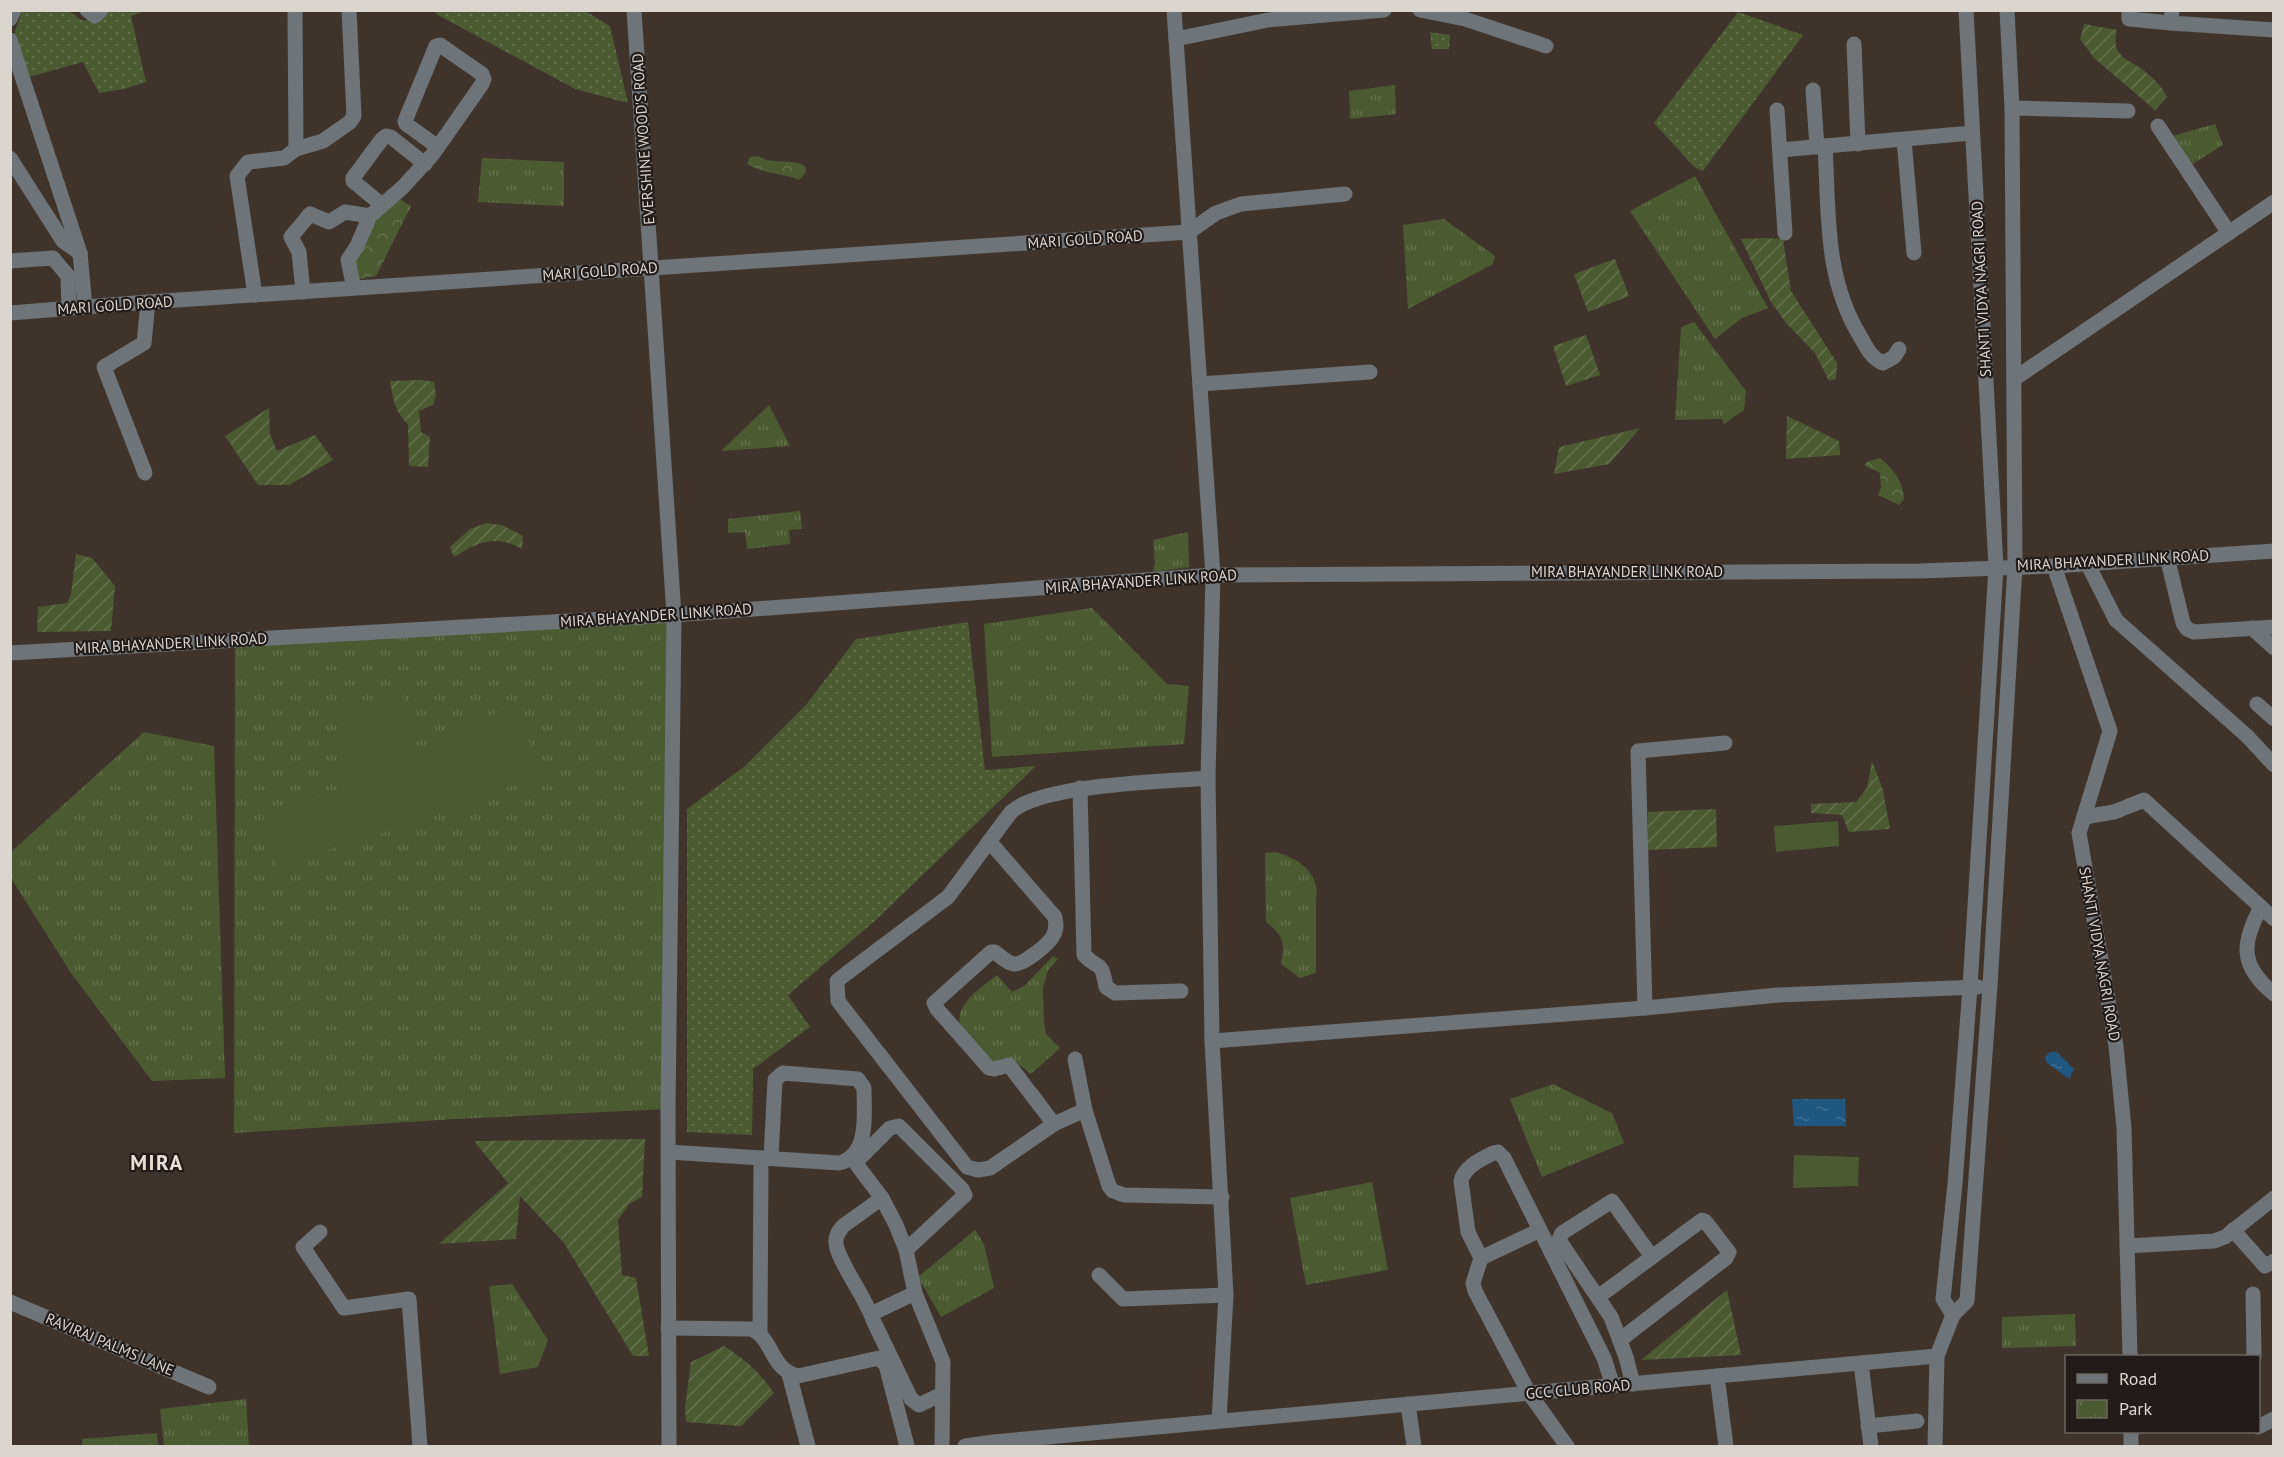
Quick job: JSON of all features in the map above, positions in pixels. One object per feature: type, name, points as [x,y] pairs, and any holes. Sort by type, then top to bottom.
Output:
[{"type":"street","points":[[10,19],[14,10]]},
{"type":"street","points":[[87,10],[95,16],[101,10]]},
{"type":"street","points":[[295,10],[296,149]]},
{"type":"street","points":[[255,295],[237,176],[248,162],[284,158],[296,149],[323,141],[350,122],[354,116],[349,10]]},
{"type":"street","name":"EVERSHINE WOOD'S ROAD","points":[[634,10],[675,615],[668,1109],[669,1446]]},
{"type":"street","points":[[1174,10],[1213,575],[1208,778],[1212,1041],[1226,1295],[1219,1421]]},
{"type":"street","points":[[1176,39],[1242,18],[1268,20],[1318,13],[1384,10]]},
{"type":"street","points":[[1420,10],[1465,19],[1546,46]]},
{"type":"street","name":"SHANTI VIDYA NAGRI ROAD","points":[[1943,1299],[1955,1184],[1970,987],[1996,567],[1966,10]]},
{"type":"street","name":"SHANTI VIDYA NAGRI ROAD","points":[[1967,1301],[2015,566],[2012,108],[2007,10]]},
{"type":"street","points":[[2129,10],[2129,20],[2171,17],[2274,30]]},
{"type":"street","points":[[10,40],[80,253],[85,307]]},
{"type":"street","points":[[1854,44],[1858,144]]},
{"type":"street","points":[[354,288],[348,260],[370,216],[404,187],[424,164],[438,147],[484,79],[482,74],[440,45],[436,46],[405,121],[438,147]]},
{"type":"street","points":[[1813,90],[1833,267],[1848,316],[1872,358],[1883,363],[1894,357],[1899,349]]},
{"type":"street","points":[[2012,108],[2128,111]]},
{"type":"street","points":[[1777,110],[1785,233]]},
{"type":"street","points":[[2158,126],[2229,233]]},
{"type":"street","points":[[1780,150],[1972,133]]},
{"type":"street","points":[[382,206],[353,181],[353,178],[382,139],[386,136],[391,137],[424,164]]},
{"type":"street","points":[[1904,140],[1914,253]]},
{"type":"street","points":[[10,158],[63,241],[80,253]]},
{"type":"street","points":[[1189,232],[1216,213],[1241,204],[1345,194]]},
{"type":"street","points":[[2014,379],[2274,202]]},
{"type":"street","points":[[303,292],[302,265],[299,252],[291,237],[310,214],[330,222],[345,212],[370,216]]},
{"type":"street","name":"MARI GOLD ROAD","points":[[10,313],[1189,232]]},
{"type":"street","points":[[10,261],[53,258],[68,276],[69,308]]},
{"type":"street","points":[[145,473],[104,367],[144,343],[148,302]]},
{"type":"street","points":[[1200,384],[1370,372]]},
{"type":"street","name":"MIRA BHAYANDER LINK ROAD","points":[[10,653],[675,615],[1213,575],[1908,571],[2054,566],[2274,551]]},
{"type":"street","points":[[2167,557],[2183,623],[2187,628],[2194,632],[2274,627]]},
{"type":"street","points":[[2087,563],[2116,620],[2247,736],[2274,765]]},
{"type":"street","name":"SHANTI VIDYA NAGRI ROAD","points":[[2054,566],[2110,731],[2079,833],[2118,1069],[2124,1128],[2130,1355]]},
{"type":"street","points":[[2252,628],[2274,648]]},
{"type":"street","points":[[1990,656],[2010,656]]},
{"type":"street","points":[[2257,705],[2274,719]]},
{"type":"street","points":[[1985,741],[2005,740]]},
{"type":"street","points":[[1645,1008],[1638,751],[1725,743]]},
{"type":"street","points":[[1085,1110],[1054,1124],[990,1168],[978,1170],[967,1167],[838,1000],[837,981],[948,897],[1011,812],[1020,804],[1080,788],[1208,778]]},
{"type":"street","points":[[1080,788],[1084,955],[1101,966],[1106,987],[1115,993],[1180,991]]},
{"type":"street","points":[[2084,817],[2114,812],[2144,800],[2274,919]]},
{"type":"street","points":[[989,841],[1055,917],[1054,934],[1049,942],[1022,963],[1011,963],[995,952],[991,952],[934,1001],[934,1004],[989,1068],[1009,1065],[1054,1124]]},
{"type":"street","points":[[2261,907],[2255,918],[2246,948],[2249,965],[2258,981],[2274,994]]},
{"type":"street","points":[[1212,1041],[1645,1008],[1778,995],[1989,986]]},
{"type":"street","points":[[1075,1059],[1085,1110],[1109,1186],[1113,1191],[1124,1195],[1222,1197]]},
{"type":"street","points":[[669,1152],[766,1158],[839,1163],[845,1162],[856,1153],[864,1133],[864,1088],[861,1082],[858,1079],[783,1073],[774,1080],[766,1158],[760,1332],[780,1367],[789,1374],[798,1376],[879,1358],[883,1360],[907,1446]]},
{"type":"street","points":[[906,1250],[965,1195],[962,1189],[899,1126],[896,1126],[890,1128],[857,1162],[859,1169],[882,1198],[906,1250],[915,1293],[943,1362],[942,1446]]},
{"type":"street","points":[[1567,1446],[1529,1393],[1475,1291],[1473,1283],[1481,1258],[1468,1232],[1461,1181],[1462,1175],[1468,1169],[1493,1153],[1498,1152],[1504,1158],[1604,1358],[1613,1386]]},
{"type":"street","points":[[882,1198],[843,1226],[836,1238],[839,1255],[871,1314],[911,1399],[919,1406],[942,1394]]},
{"type":"street","points":[[2127,1246],[2214,1241],[2225,1237],[2274,1198]]},
{"type":"street","points":[[1632,1384],[1611,1317],[1559,1240],[1562,1233],[1612,1201],[1652,1257]]},
{"type":"street","points":[[1598,1297],[1702,1220],[1729,1252],[1726,1258],[1620,1340]]},
{"type":"street","points":[[1481,1258],[1540,1230]]},
{"type":"street","points":[[2233,1230],[2265,1266],[2274,1261]]},
{"type":"street","points":[[320,1232],[303,1247],[344,1308],[409,1299],[420,1446]]},
{"type":"street","points":[[1099,1275],[1122,1299],[1226,1295]]},
{"type":"street","points":[[871,1314],[915,1293]]},
{"type":"street","points":[[2253,1294],[2253,1355]]},
{"type":"street","points":[[1943,1299],[1967,1301]]},
{"type":"street","points":[[1943,1299],[1953,1315]]},
{"type":"street","points":[[1935,1446],[1936,1356],[1953,1315],[1967,1301]]},
{"type":"street","name":"RAVIRAJ PALMS LANE","points":[[10,1302],[209,1387]]},
{"type":"street","points":[[668,1328],[736,1327],[760,1332]]},
{"type":"street","name":"GCC CLUB ROAD","points":[[965,1446],[1936,1356]]},
{"type":"street","points":[[1861,1363],[1871,1446]]},
{"type":"street","points":[[789,1374],[808,1446]]},
{"type":"street","points":[[1717,1376],[1726,1446]]},
{"type":"street","points":[[1408,1404],[1414,1446]]},
{"type":"street","points":[[2260,1426],[2274,1419]]},
{"type":"street","points":[[1868,1426],[1917,1421]]},
{"type":"green space","points":[[22,11],[69,11],[81,20],[93,20],[108,11],[144,11],[131,16],[146,82],[124,89],[99,93],[83,62],[29,77],[14,34]]},
{"type":"green space","points":[[434,11],[585,11],[610,26],[628,103],[575,89]]},
{"type":"green space","points":[[1738,12],[1803,35],[1703,171],[1694,167],[1654,123]]},
{"type":"green space","points":[[2084,24],[2117,30],[2116,44],[2119,52],[2153,78],[2167,97],[2155,110],[2094,58],[2080,39]]},
{"type":"green space","points":[[1430,32],[1450,35],[1449,49],[1432,49]]},
{"type":"green space","points":[[1395,85],[1396,114],[1350,119],[1349,91]]},
{"type":"green space","points":[[2215,124],[2223,145],[2189,166],[2172,136]]},
{"type":"green space","points":[[758,156],[763,159],[793,162],[805,166],[806,172],[799,180],[760,170],[747,164],[750,157]]},
{"type":"green space","points":[[482,158],[564,162],[564,206],[478,202]]},
{"type":"green space","points":[[1695,176],[1768,308],[1742,318],[1715,339],[1630,211]]},
{"type":"green space","points":[[398,198],[411,206],[376,276],[359,279],[352,257],[367,243],[377,210],[387,212]]},
{"type":"green space","points":[[1444,219],[1495,256],[1493,264],[1408,309],[1403,225]]},
{"type":"green space","points":[[1741,239],[1783,239],[1791,291],[1837,363],[1836,379],[1829,381],[1815,353],[1786,323],[1771,302]]},
{"type":"green space","points":[[1615,259],[1629,296],[1588,312],[1574,274]]},
{"type":"green space","points":[[1694,322],[1746,391],[1744,410],[1724,424],[1722,419],[1675,420],[1681,327]]},
{"type":"green space","points":[[1586,335],[1600,375],[1566,386],[1553,346]]},
{"type":"green space","points":[[390,381],[434,382],[436,395],[433,405],[419,411],[421,432],[430,437],[428,467],[409,466],[408,424],[397,410]]},
{"type":"green space","points":[[769,405],[790,446],[721,451]]},
{"type":"green space","points":[[269,408],[270,434],[277,451],[315,435],[333,460],[289,485],[258,485],[225,436]]},
{"type":"green space","points":[[1787,416],[1839,441],[1840,455],[1786,459]]},
{"type":"green space","points":[[1640,428],[1609,464],[1554,474],[1559,447]]},
{"type":"green space","points":[[1880,458],[1900,482],[1904,499],[1899,505],[1878,495],[1881,488],[1880,473],[1865,466],[1866,462]]},
{"type":"green space","points":[[800,511],[802,529],[789,530],[790,544],[747,549],[745,532],[728,533],[728,519]]},
{"type":"green space","points":[[486,523],[502,525],[523,536],[522,549],[512,544],[495,541],[471,547],[454,557],[450,547],[470,529]]},
{"type":"green space","points":[[1188,532],[1189,567],[1153,572],[1155,563],[1153,540]]},
{"type":"green space","points":[[76,554],[92,558],[115,586],[111,631],[37,632],[38,607],[67,603],[71,594]]},
{"type":"green space","points":[[1092,608],[1167,684],[1189,686],[1184,744],[992,757],[984,624]]},
{"type":"green space","points":[[674,615],[668,1109],[234,1133],[235,639]]},
{"type":"green space","points":[[968,622],[985,770],[1036,766],[877,919],[788,995],[810,1027],[753,1069],[752,1135],[687,1132],[687,809],[745,766],[806,705],[856,639]]},
{"type":"green space","points":[[403,694],[416,750],[514,704],[542,774],[423,820],[277,866],[263,818],[344,789],[342,708]]},
{"type":"green space","points":[[144,732],[214,746],[225,1078],[152,1081],[71,973],[11,878],[11,852]]},
{"type":"green space","points":[[1872,761],[1883,790],[1890,829],[1849,832],[1842,815],[1811,813],[1811,804],[1856,802],[1867,788]]},
{"type":"green space","points":[[1716,809],[1717,847],[1648,850],[1648,812]]},
{"type":"green space","points":[[1838,821],[1839,846],[1776,852],[1774,826]]},
{"type":"green space","points":[[1275,852],[1292,858],[1306,868],[1317,890],[1316,973],[1300,978],[1281,964],[1282,940],[1266,922],[1265,853]]},
{"type":"green space","points":[[1053,956],[1058,959],[1048,970],[1043,988],[1044,1022],[1046,1034],[1060,1048],[1031,1074],[1012,1059],[1003,1058],[993,1065],[966,1039],[961,1029],[959,1019],[966,1002],[997,975],[1012,992],[1024,986]]},
{"type":"green space","points":[[1553,1084],[1612,1113],[1624,1143],[1542,1177],[1510,1099]]},
{"type":"green space","points":[[645,1139],[642,1197],[629,1204],[618,1220],[622,1275],[636,1278],[649,1356],[633,1356],[564,1243],[520,1196],[516,1239],[439,1244],[508,1183],[474,1141]]},
{"type":"green space","points":[[1794,1155],[1859,1157],[1858,1186],[1793,1188]]},
{"type":"green space","points":[[1372,1182],[1388,1270],[1306,1285],[1290,1198]]},
{"type":"green space","points":[[975,1230],[984,1244],[994,1288],[941,1317],[918,1277]]},
{"type":"green space","points":[[512,1284],[548,1340],[538,1367],[500,1374],[489,1286]]},
{"type":"green space","points":[[1727,1290],[1741,1355],[1641,1360]]},
{"type":"green space","points":[[2075,1314],[2076,1346],[2002,1348],[2002,1317]]},
{"type":"green space","points":[[724,1346],[752,1367],[774,1393],[741,1426],[686,1422],[685,1408],[691,1362]]},
{"type":"green space","points":[[246,1399],[249,1446],[164,1446],[160,1409]]},
{"type":"green space","points":[[157,1433],[158,1446],[82,1446],[82,1439]]},
{"type":"water","points":[[2050,1052],[2057,1052],[2074,1069],[2069,1079],[2047,1063],[2045,1057]]},
{"type":"water","points":[[1792,1099],[1845,1099],[1846,1126],[1794,1126]]},
{"type":"district","name":"MIRA","points":[[157,1162]]}]
